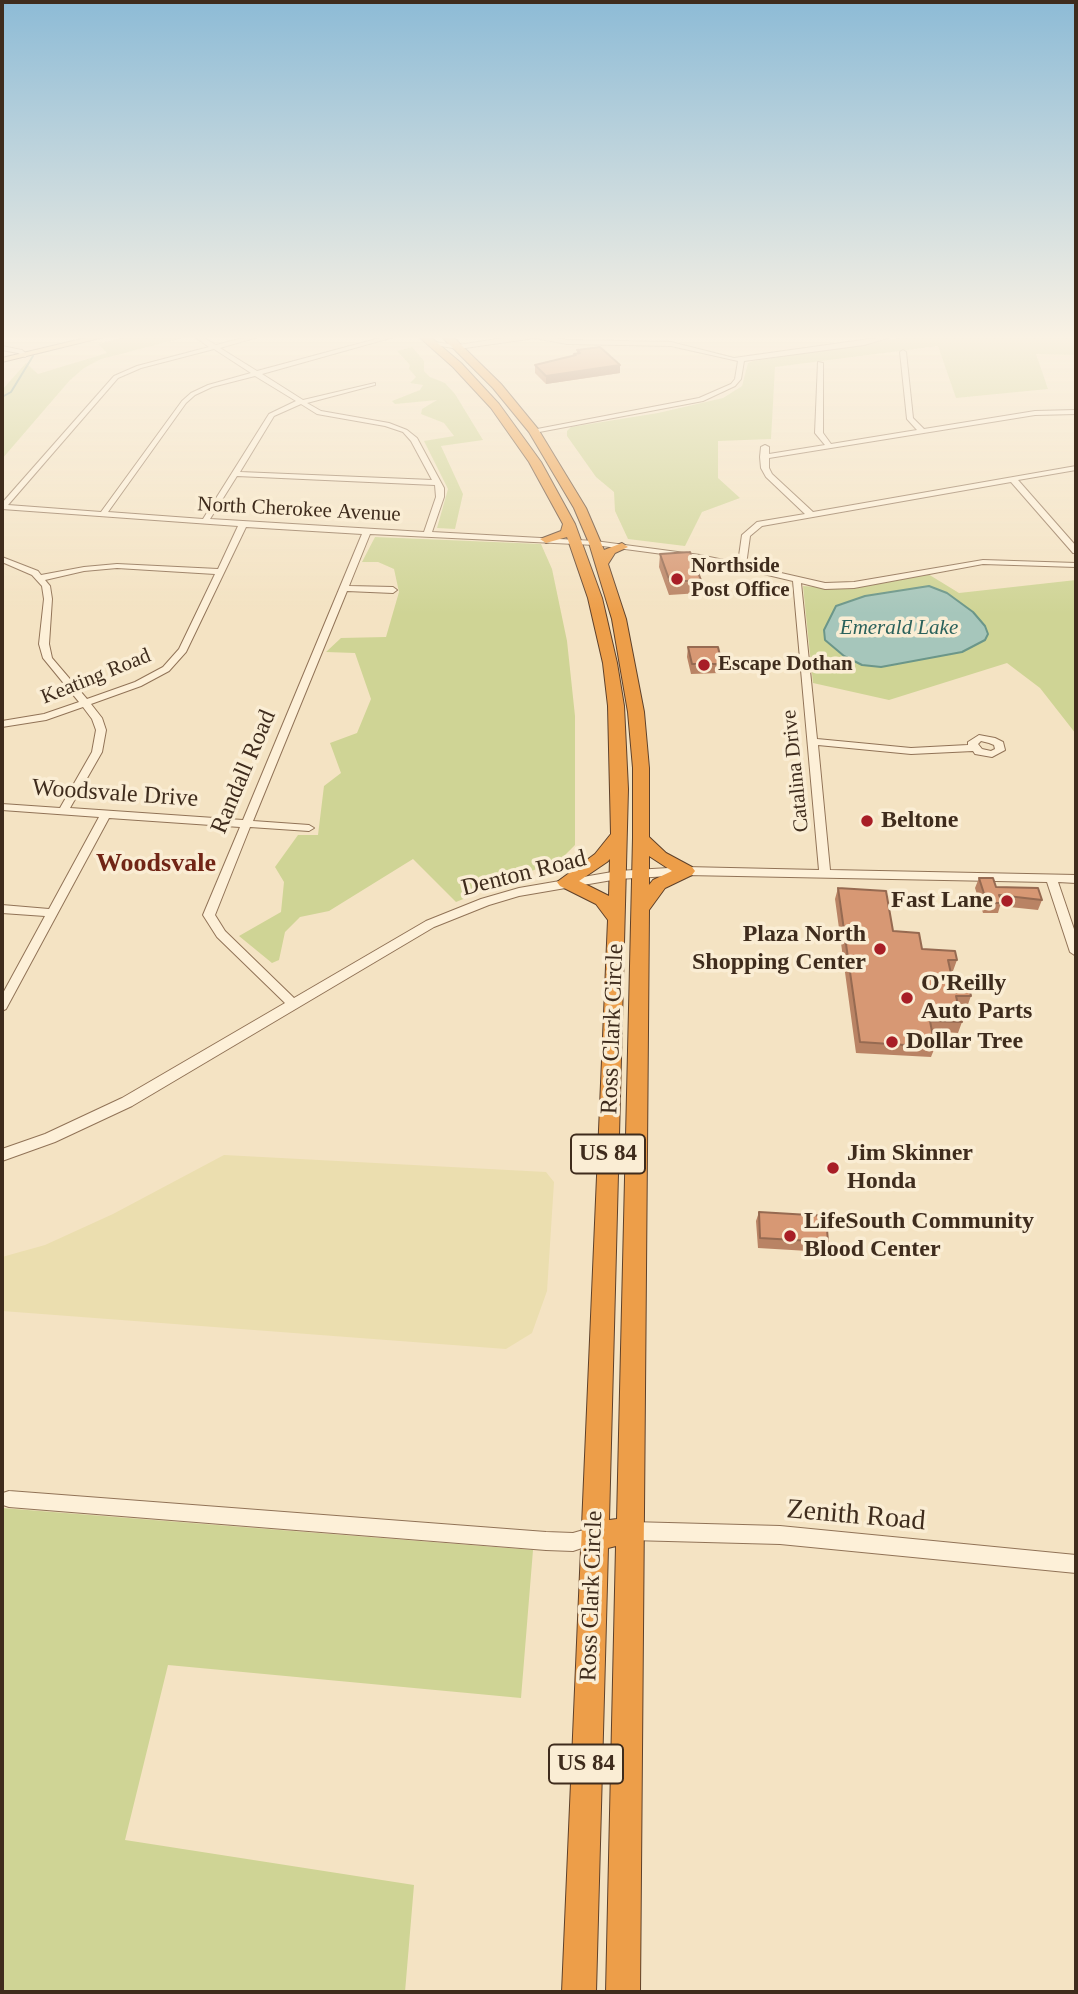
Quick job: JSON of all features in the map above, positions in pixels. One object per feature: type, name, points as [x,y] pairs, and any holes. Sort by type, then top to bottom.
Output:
[{"type":"highway","name":"Ross Clark Circle","points":[[510,428],[551,490],[576,541],[595,598],[610,663],[618,737],[620,789],[617,919],[579,1992]]},
{"type":"highway","name":"Ross Clark Circle","points":[[534,430],[570,488],[595,542],[628,662],[638,737],[641,797],[638,1104],[623,1992]]},
{"type":"highway","points":[[524,446],[527,435],[534,430]]},
{"type":"highway","points":[[551,490],[570,488]]},
{"type":"highway","points":[[546,539],[566,533],[569,524]]},
{"type":"highway","points":[[602,564],[610,550],[622,547]]},
{"type":"highway","points":[[610,663],[628,662]]},
{"type":"highway","points":[[618,737],[638,737]]},
{"type":"highway","points":[[620,789],[632,796],[641,797]]},
{"type":"highway","points":[[617,919],[602,900],[566,882],[601,858],[619,835]]},
{"type":"highway","points":[[641,838],[660,857],[686,871]]},
{"type":"highway","points":[[640,909],[659,884],[686,871]]},
{"type":"highway","points":[[610,1093],[624,1101],[638,1104]]},
{"type":"highway","points":[[603,1310],[634,1312]]},
{"type":"highway","points":[[594,1536],[631,1531]]},
{"type":"street","points":[[2,507],[71,428]]},
{"type":"street","points":[[103,514],[165,428]]},
{"type":"street","points":[[205,522],[260,428]]},
{"type":"street","points":[[397,428],[414,440],[438,483],[440,497],[428,535]]},
{"type":"street","points":[[534,430],[545,428]]},
{"type":"street","points":[[819,428],[819,433],[829,446]]},
{"type":"street","points":[[919,428],[922,431]]},
{"type":"street","points":[[765,457],[940,428]]},
{"type":"street","points":[[765,447],[765,468],[773,479],[811,514]]},
{"type":"street","points":[[742,566],[746,535],[750,529],[767,522],[1076,468]]},
{"type":"street","points":[[233,474],[438,483]]},
{"type":"street","points":[[1013,479],[1076,551]]},
{"type":"street","name":"North Cherokee Avenue","points":[[2,507],[243,525],[595,542],[689,551],[797,581],[825,586],[854,585],[983,562],[1076,565]]},
{"type":"street","name":"Keating Road","points":[[2,724],[37,720],[85,704],[146,681],[171,664],[183,650],[243,525]]},
{"type":"street","name":"Randall Road","points":[[293,1004],[210,920],[213,901],[368,532]]},
{"type":"street","name":"North Cherokee Avenue","points":[[595,542],[726,561]]},
{"type":"street","points":[[2,558],[41,578],[48,591],[45,651],[58,674],[100,724],[101,741],[62,811]]},
{"type":"street","points":[[41,578],[71,571],[117,566],[220,572]]},
{"type":"street","name":"Catalina Drive","points":[[797,581],[825,873]]},
{"type":"street","points":[[344,587],[393,590]]},
{"type":"street","points":[[813,744],[911,751],[974,748]]},
{"type":"street","name":"Woodsvale Drive","points":[[2,807],[309,828]]},
{"type":"street","points":[[2,1006],[106,814]]},
{"type":"street","name":"Denton Road","points":[[2,1155],[50,1138],[127,1102],[393,944],[453,914],[509,894],[566,882],[640,872],[1076,879]]},
{"type":"street","points":[[1051,878],[1076,953]]},
{"type":"street","points":[[2,909],[52,913]]},
{"type":"street","points":[[9,1499],[546,1541],[573,1542],[594,1536]]},
{"type":"street","name":"Zenith Road","points":[[631,1531],[780,1535],[1076,1564]]},
{"type":"shaded area","points":[[224,1155],[546,1172],[554,1182],[547,1291],[532,1333],[506,1349],[2,1311],[2,1257],[45,1245],[113,1214]]},
{"type":"green space","points":[[2,428],[29,428],[2,459]]},
{"type":"green space","points":[[448,428],[476,428],[483,440],[441,446],[463,494],[455,529],[437,528],[448,489],[424,441],[454,436]]},
{"type":"green space","points":[[570,428],[772,428],[771,439],[718,441],[718,478],[740,498],[702,512],[685,546],[628,539],[615,511],[614,492],[596,477],[567,436]]},
{"type":"green space","points":[[375,537],[541,544],[552,569],[567,641],[575,716],[575,845],[561,859],[456,902],[413,859],[329,911],[300,917],[285,932],[279,960],[272,963],[239,936],[281,912],[284,882],[275,867],[298,835],[318,835],[324,786],[341,773],[330,743],[357,733],[371,699],[355,653],[326,652],[341,638],[386,637],[399,592],[394,569],[378,562],[362,562]]},
{"type":"green space","points":[[928,574],[959,593],[1076,580],[1076,734],[1040,688],[1007,663],[889,700],[813,683],[803,586],[849,589]]},
{"type":"green space","points":[[2,1508],[533,1550],[521,1698],[168,1665],[125,1840],[414,1885],[405,1992],[2,1992]]},
{"type":"water","name":"Emerald Lake","points":[[929,586],[947,593],[973,612],[985,626],[988,634],[985,640],[962,652],[881,667],[862,665],[844,656],[825,640],[824,630],[836,606],[865,596]]},
{"type":"building","points":[[690,552],[701,580],[670,582],[660,554]]},
{"type":"building","points":[[688,647],[718,647],[722,664],[692,664]]},
{"type":"building","points":[[979,878],[993,878],[996,887],[1038,888],[1042,900],[999,895],[1002,903],[987,903]]},
{"type":"building","points":[[838,888],[886,891],[893,931],[919,933],[922,949],[955,951],[957,960],[948,960],[952,978],[967,979],[971,996],[956,996],[962,1022],[930,1021],[935,1047],[860,1042]]},
{"type":"building","points":[[759,1212],[826,1216],[828,1242],[760,1238]]},
{"type":"place","name":"Northside Post Office","points":[[677,579]]},
{"type":"place","name":"Escape Dothan","points":[[704,665]]},
{"type":"place","name":"Beltone","points":[[867,821]]},
{"type":"place","name":"Fast Lane","points":[[1007,901]]},
{"type":"place","name":"Plaza North Shopping Center","points":[[880,949]]},
{"type":"place","name":"O'Reilly Auto Parts","points":[[907,998]]},
{"type":"place","name":"Dollar Tree","points":[[892,1042]]},
{"type":"place","name":"Jim Skinner Honda","points":[[833,1168]]},
{"type":"place","name":"LifeSouth Community Blood Center","points":[[790,1236]]},
{"type":"district","name":"Woodsvale","points":[[156,864]]}]
